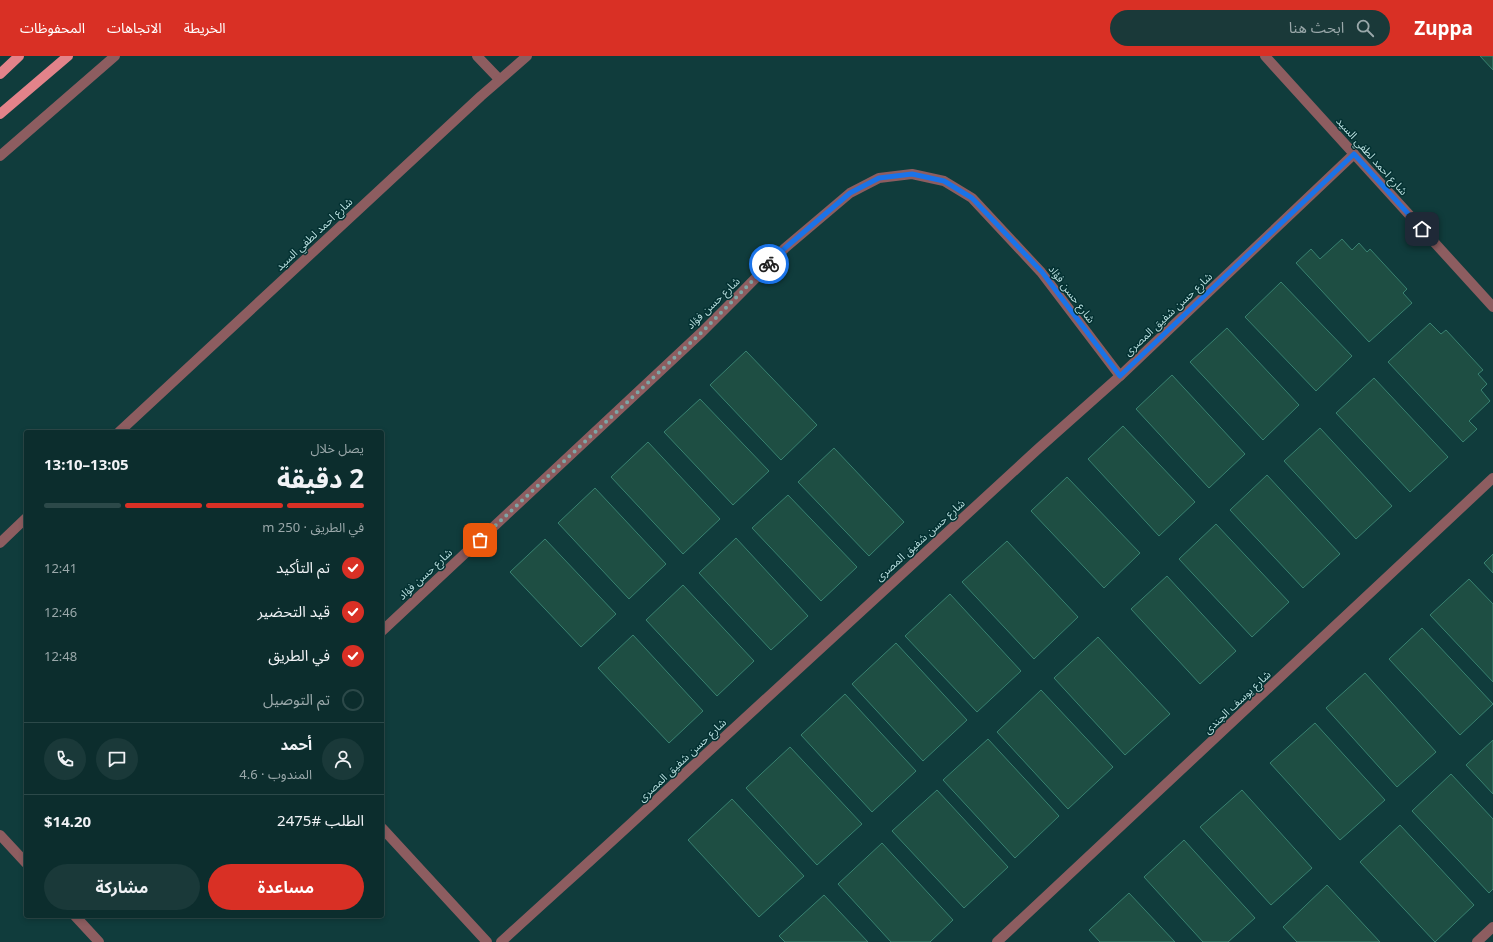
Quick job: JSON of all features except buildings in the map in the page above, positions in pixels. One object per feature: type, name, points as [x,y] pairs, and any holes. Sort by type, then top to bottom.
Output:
[{"type":"main road","points":[[0,74],[19,56]]},
{"type":"main road","points":[[0,114],[68,56]]},
{"type":"street","points":[[0,156],[115,56]]},
{"type":"street","points":[[477,56],[499,79]]},
{"type":"street","name":"شارع احمد لطفي السيد","points":[[121,430],[499,79],[527,56]]},
{"type":"street","name":"شارع احمد لطفي السيد","points":[[1265,56],[1493,307]]},
{"type":"street","name":"شارع حسن شفيق المصرى","points":[[501,942],[1034,452],[1120,376],[1354,154]]},
{"type":"street","name":"شارع حسن فؤاد","points":[[384,628],[702,332],[785,248],[850,193],[879,178],[912,174],[944,181],[972,198],[1042,272],[1120,376]]},
{"type":"street","name":"شارع يوسف الجندى","points":[[997,942],[1493,478]]},
{"type":"street","points":[[0,542],[24,520]]},
{"type":"street","points":[[384,830],[487,942]]},
{"type":"street","points":[[0,835],[24,861]]},
{"type":"street","points":[[77,918],[99,942]]},
{"type":"street","points":[[1477,942],[1493,927]]},
{"type":"way so far","points":[[480,540],[702,332],[769,264]]},
{"type":"route","points":[[769,264],[785,248],[850,193],[879,178],[912,174],[944,181],[972,198],[1042,272],[1120,376],[1354,154],[1422,229]]}]
